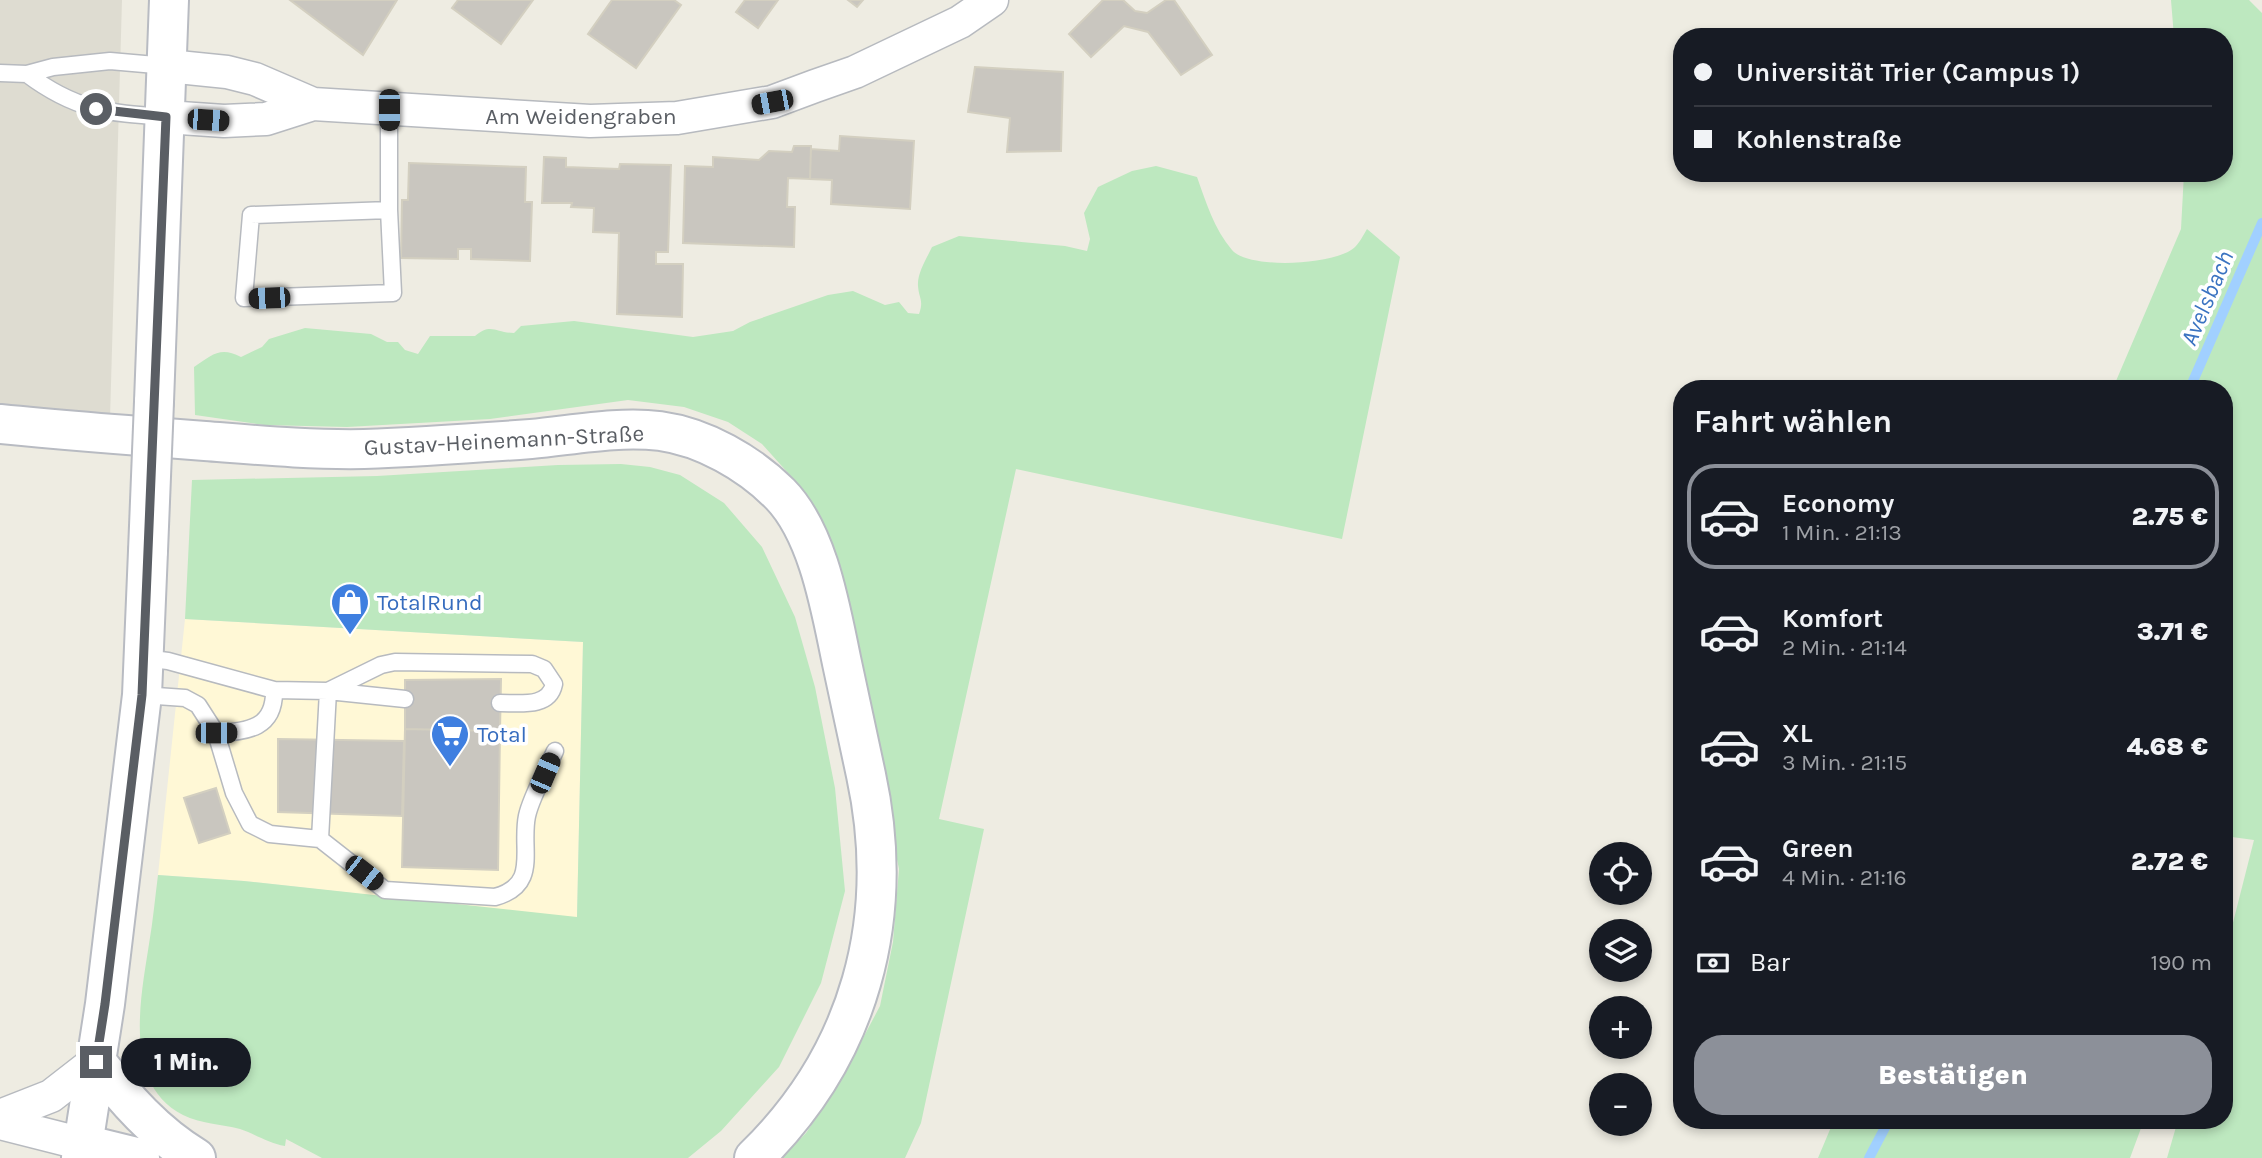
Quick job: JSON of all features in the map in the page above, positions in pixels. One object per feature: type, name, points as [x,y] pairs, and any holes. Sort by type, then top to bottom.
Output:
[{"type":"main road","points":[[140,1158],[82,1151],[105,1004],[143,677],[169,0]]},
{"type":"main road","name":"Gustav-Heinemann-Straße","points":[[0,424],[249,444],[359,449],[509,440],[601,430],[662,432],[692,440],[723,453],[744,465],[782,496],[808,539],[833,619],[868,783],[876,844],[877,890],[869,960],[844,1034],[819,1079],[754,1158]]},
{"type":"main road","points":[[96,1062],[144,1118],[169,1140],[196,1158]]},
{"type":"street","name":"Am Weidengraben","points":[[167,66],[227,72],[313,104],[590,121],[663,119],[724,112],[772,102],[855,72],[960,22],[992,0]]},
{"type":"street","name":"Am Weidengraben","points":[[166,117],[224,121],[266,120],[313,104]]},
{"type":"street","points":[[0,1116],[51,1096],[96,1062]]},
{"type":"street","points":[[0,1123],[82,1151]]},
{"type":"lane","points":[[0,73],[27,74],[53,66],[97,62],[167,66]]},
{"type":"lane","points":[[27,74],[51,93],[72,102],[96,109],[166,117]]},
{"type":"lane","points":[[389,110],[389,210],[393,293],[244,298],[251,215],[389,210]]},
{"type":"lane","points":[[405,699],[328,691],[274,690],[167,661],[143,677],[198,705],[216,733],[234,793],[250,824],[270,834],[320,839],[385,890],[495,897],[509,893],[519,883],[526,866],[527,816],[555,751]]},
{"type":"lane","points":[[328,691],[381,665],[395,662],[533,664],[544,669],[554,684],[552,692],[541,702],[500,703]]},
{"type":"lane","points":[[216,733],[239,733],[265,722],[275,705],[274,690]]},
{"type":"lane","points":[[320,839],[328,691]]},
{"type":"shaded area","points":[[0,0],[122,0],[110,419],[0,407]]},
{"type":"shaded area","points":[[185,619],[583,642],[577,918],[244,881],[158,875]]},
{"type":"green space","points":[[2171,0],[2249,0],[2262,13],[2262,1158],[2167,1158],[2175,1129],[2233,1129],[2233,923],[2254,840],[2233,837],[2233,380],[2116,380],[2181,229],[2184,182],[2233,182],[2233,28],[2173,28]]},
{"type":"green space","points":[[1156,166],[1197,177],[1220,233],[1232,250],[1241,256],[1274,263],[1331,258],[1355,247],[1367,229],[1400,257],[1342,539],[1016,469],[939,819],[984,829],[921,1123],[905,1158],[781,1158],[806,1133],[837,1087],[880,1006],[893,942],[899,869],[893,840],[887,776],[853,633],[824,540],[798,484],[762,444],[728,422],[684,407],[628,400],[490,419],[347,427],[264,425],[195,415],[194,367],[216,353],[227,352],[241,357],[262,347],[269,339],[305,328],[371,334],[387,342],[398,342],[405,350],[418,354],[430,336],[475,336],[490,329],[514,333],[521,326],[574,321],[693,337],[733,331],[750,322],[828,295],[853,291],[885,305],[899,302],[908,313],[919,314],[919,276],[932,247],[959,236],[1065,246],[1087,251],[1090,239],[1084,213],[1098,187],[1132,171]]},
{"type":"green space","points":[[621,464],[650,467],[680,475],[724,503],[762,547],[795,617],[815,687],[835,788],[845,891],[821,983],[779,1067],[721,1131],[688,1158],[322,1158],[286,1139],[285,1146],[279,1145],[240,1129],[183,1115],[164,1101],[151,1083],[143,1061],[140,1038],[142,989],[158,875],[244,881],[577,917],[583,642],[185,619],[192,480],[377,476]]},
{"type":"green space","points":[[1830,1129],[2141,1129],[2130,1158],[1818,1158]]},
{"type":"building","points":[[290,0],[397,0],[363,55]]},
{"type":"building","points":[[458,0],[533,0],[501,44],[452,8]]},
{"type":"building","points":[[612,0],[674,0],[681,5],[636,68],[588,34]]},
{"type":"building","points":[[745,0],[778,0],[758,28],[736,12]]},
{"type":"building","points":[[848,0],[863,0],[857,7]]},
{"type":"building","points":[[1103,0],[1123,0],[1135,11],[1147,13],[1166,0],[1174,0],[1212,55],[1181,75],[1148,32],[1124,26],[1091,57],[1069,34]]},
{"type":"building","points":[[975,67],[1063,72],[1061,151],[1007,152],[1010,118],[968,112]]},
{"type":"building","points":[[840,136],[914,141],[910,209],[831,204],[832,180],[810,179],[811,149],[839,151]]},
{"type":"building","points":[[794,146],[811,146],[810,179],[788,178],[787,207],[795,207],[794,247],[683,243],[685,166],[713,167],[713,157],[759,160],[769,151],[792,152]]},
{"type":"building","points":[[544,157],[566,158],[566,167],[619,169],[620,164],[671,165],[668,252],[656,252],[656,264],[683,264],[682,317],[617,314],[619,233],[593,232],[594,208],[571,207],[572,203],[542,203]]},
{"type":"building","points":[[409,163],[526,167],[525,202],[532,202],[530,261],[471,259],[471,249],[458,249],[458,259],[401,258],[402,200],[408,200]]},
{"type":"building","points":[[501,679],[500,731],[405,729],[405,680]]},
{"type":"building","points":[[405,729],[500,731],[498,870],[402,867]]},
{"type":"building","points":[[278,739],[404,741],[402,816],[278,812]]},
{"type":"building","points":[[216,788],[230,833],[199,843],[184,798]]},
{"type":"waterway","name":"Avelsbach","points":[[2193,380],[2262,223]]},
{"type":"waterway","name":"Avelsbach","points":[[1869,1158],[1884,1129]]},
{"type":"place","name":"TotalRund","points":[[350,636]]},
{"type":"place","name":"Total","points":[[450,768]]},
{"type":"route","points":[[96,109],[166,117],[142,695],[96,1062]]}]
